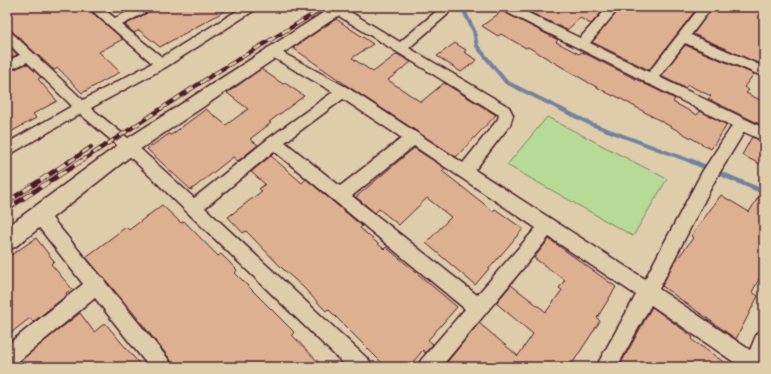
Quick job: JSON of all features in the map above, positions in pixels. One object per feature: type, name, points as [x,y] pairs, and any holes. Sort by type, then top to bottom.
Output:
[{"type":"street","points":[[94,7],[161,64]]},
{"type":"street","points":[[114,24],[146,7]]},
{"type":"street","points":[[7,150],[81,107],[161,64],[251,7]]},
{"type":"street","points":[[506,7],[650,80],[764,135]]},
{"type":"street","points":[[597,7],[612,10]]},
{"type":"street","points":[[650,80],[706,7]]},
{"type":"street","points":[[7,240],[129,147],[340,8],[401,48],[504,111],[506,116],[505,122],[465,172]]},
{"type":"street","points":[[581,45],[612,10]]},
{"type":"street","points":[[401,48],[443,12]]},
{"type":"street","points":[[7,35],[90,116],[129,147],[362,367]]},
{"type":"street","points":[[684,36],[764,72]]},
{"type":"street","points":[[272,52],[343,92],[648,292],[756,366],[764,340]]},
{"type":"street","points":[[7,66],[28,56]]},
{"type":"street","points":[[193,208],[274,142],[343,92]]},
{"type":"street","points":[[606,367],[610,356],[648,292],[708,177],[741,124]]},
{"type":"street","points":[[340,196],[413,138]]},
{"type":"street","points":[[274,142],[479,308]]},
{"type":"street","points":[[40,216],[97,284],[162,367]]},
{"type":"street","points":[[428,367],[548,226]]},
{"type":"street","points":[[7,358],[97,284]]},
{"type":"green space","points":[[547,117],[667,179],[633,236],[507,165]]},
{"type":"building","points":[[7,7],[85,7],[123,39],[99,52],[120,72],[82,93],[58,68],[54,70],[12,31],[7,30]]},
{"type":"building","points":[[158,7],[232,7],[160,47],[139,30],[134,33],[125,25]]},
{"type":"building","points":[[519,7],[606,7],[591,24],[580,18],[567,30]]},
{"type":"building","points":[[621,7],[698,7],[649,70],[592,42]]},
{"type":"building","points":[[713,7],[740,7],[750,11],[752,7],[764,7],[764,58],[760,64],[693,34]]},
{"type":"building","points":[[502,11],[558,40],[556,42],[579,54],[582,52],[675,99],[673,102],[697,115],[700,111],[727,125],[711,149],[614,95],[613,96],[591,84],[528,47],[526,48],[501,34],[498,36],[482,26]]},
{"type":"building","points":[[336,19],[373,44],[352,58],[373,72],[397,54],[411,62],[388,80],[421,102],[444,83],[496,115],[456,157],[349,87],[293,48]]},
{"type":"building","points":[[455,43],[466,50],[464,52],[477,60],[461,72],[437,56]]},
{"type":"building","points":[[7,44],[17,55],[7,59]]},
{"type":"building","points":[[685,45],[754,74],[744,87],[749,90],[746,93],[764,102],[764,126],[708,99],[711,96],[688,85],[685,88],[661,76]]},
{"type":"building","points":[[27,64],[41,77],[38,79],[57,101],[33,114],[36,118],[7,134],[7,72]]},
{"type":"building","points":[[261,69],[304,96],[269,122],[271,123],[250,139],[258,145],[238,161],[233,157],[191,190],[147,149],[169,134],[171,135],[206,109],[226,125],[248,109],[227,93]]},
{"type":"building","points":[[752,137],[764,142],[764,166],[742,155]]},
{"type":"building","points":[[414,148],[445,168],[442,171],[493,211],[495,209],[523,229],[475,285],[426,243],[451,217],[427,198],[399,225],[379,209],[375,213],[356,197]]},
{"type":"building","points":[[271,156],[302,183],[306,179],[362,226],[360,228],[384,249],[386,247],[457,307],[428,340],[433,344],[425,353],[423,350],[409,367],[386,367],[328,309],[326,311],[246,231],[243,233],[228,217],[262,191],[259,189],[265,184],[251,172]]},
{"type":"building","points":[[764,188],[764,270],[752,292],[758,296],[736,339],[662,286],[672,266],[693,238],[691,236],[721,195],[749,212]]},
{"type":"building","points":[[162,205],[181,223],[184,221],[218,256],[221,254],[237,270],[235,273],[294,332],[292,335],[323,367],[174,367],[170,359],[131,310],[86,257],[126,227],[129,230]]},
{"type":"building","points":[[36,238],[54,261],[51,264],[72,289],[66,293],[67,295],[33,322],[30,318],[7,336],[7,258]]},
{"type":"building","points":[[549,239],[616,287],[597,318],[600,321],[570,367],[443,367],[479,323],[518,356],[533,334],[496,303],[511,285],[546,312],[562,290],[559,288],[565,280],[534,258]]},
{"type":"building","points":[[652,307],[693,337],[692,340],[731,367],[619,367]]},
{"type":"building","points":[[80,313],[94,332],[105,323],[142,367],[12,367]]},
{"type":"waterway","points":[[462,7],[474,31],[477,46],[506,82],[591,124],[693,162]]},
{"type":"waterway","points":[[691,161],[764,192]]},
{"type":"railway","points":[[80,162],[214,74],[325,7]]},
{"type":"railway","points":[[69,162],[91,147]]},
{"type":"railway","points":[[7,202],[70,161]]},
{"type":"railway","points":[[7,209],[81,161]]}]
